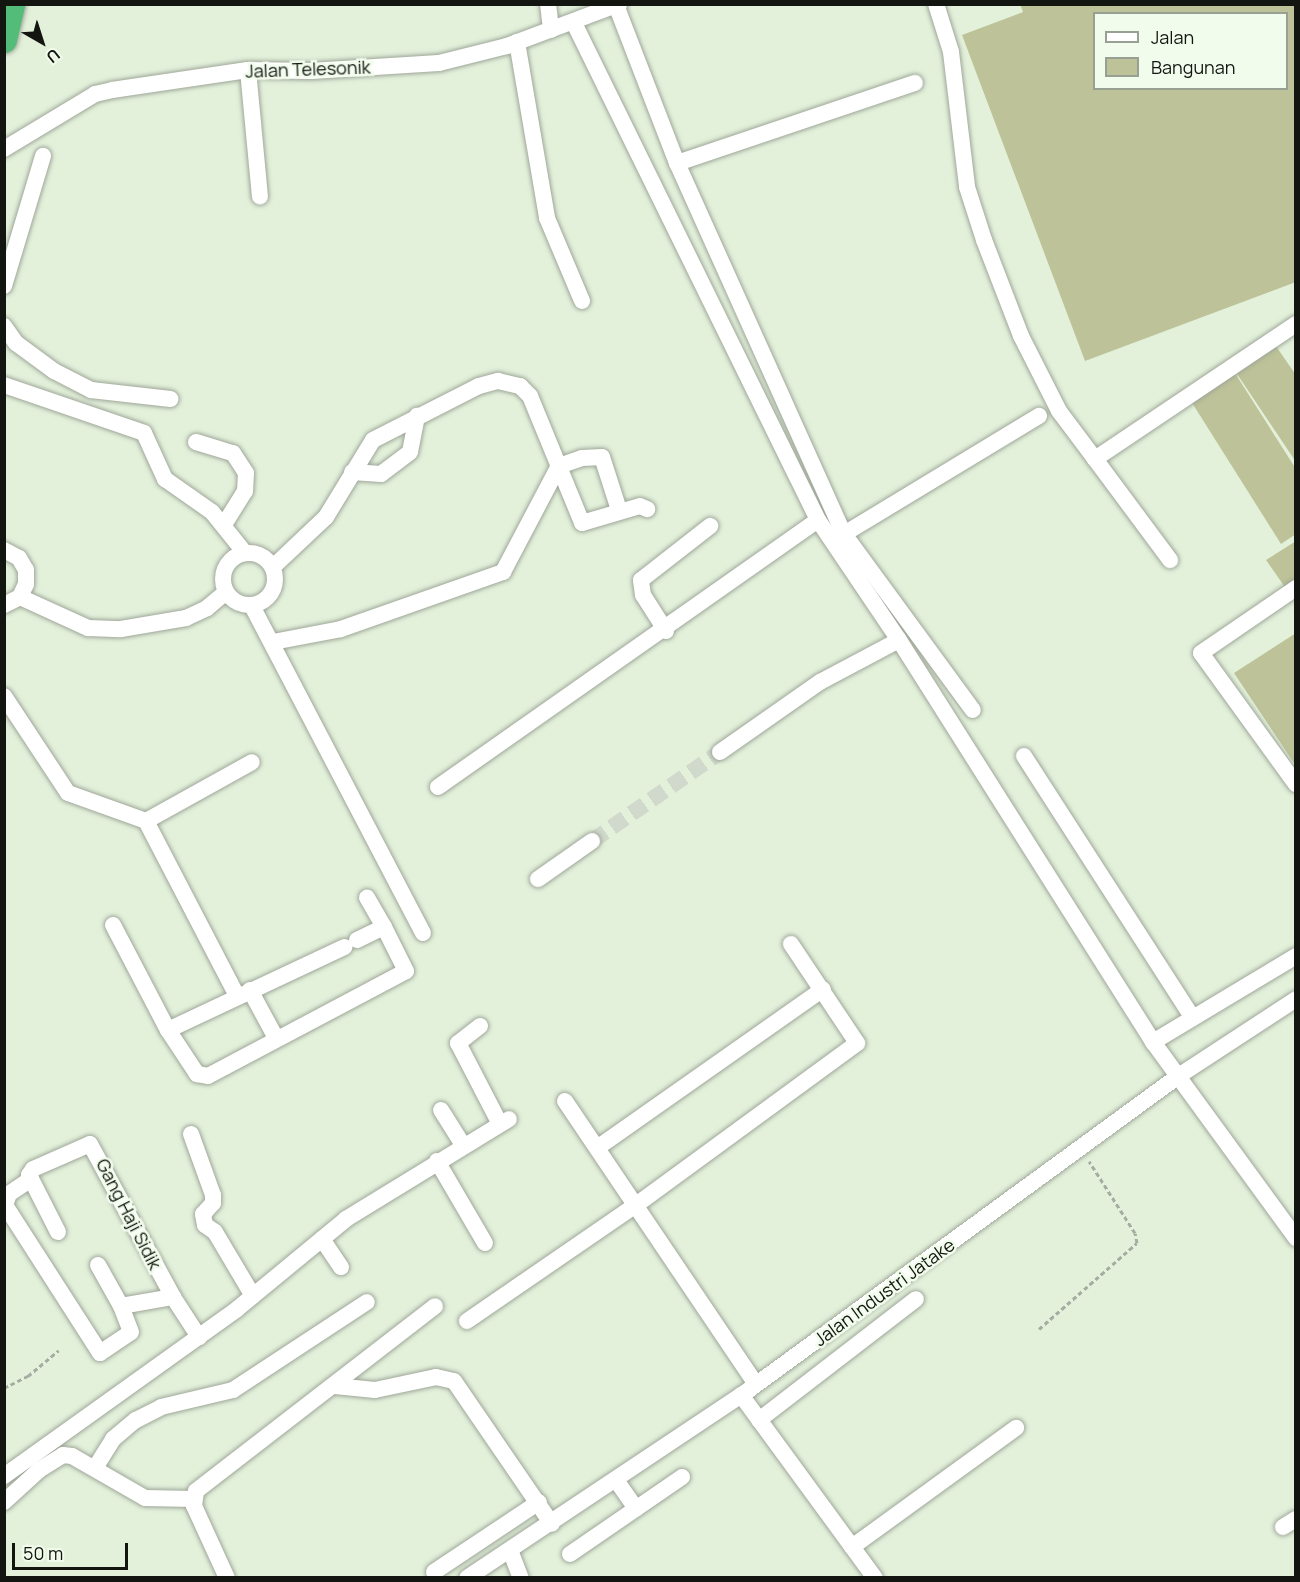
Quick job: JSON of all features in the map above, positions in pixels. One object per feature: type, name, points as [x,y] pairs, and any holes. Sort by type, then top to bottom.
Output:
[{"type":"highway","points":[[4,40],[12,4]]},
{"type":"street","points":[[548,4],[551,30]]},
{"type":"street","points":[[936,4],[951,51],[967,187],[984,240],[1021,336],[1054,401],[1170,560]]},
{"type":"street","points":[[617,5],[677,163],[844,534],[973,710]]},
{"type":"street","name":"Jalan Telesonik","points":[[4,148],[95,94],[147,82],[248,70],[311,71],[439,63],[517,42],[574,23],[617,5]]},
{"type":"street","points":[[574,23],[818,520],[899,640],[1153,1042],[1296,1238]]},
{"type":"street","points":[[517,42],[547,218],[582,301]]},
{"type":"street","points":[[248,70],[260,196]]},
{"type":"street","points":[[677,163],[915,83]]},
{"type":"street","points":[[4,286],[43,156]]},
{"type":"street","points":[[1095,459],[1296,324]]},
{"type":"street","points":[[4,326],[16,343],[54,371],[91,390],[170,399]]},
{"type":"street","points":[[273,567],[326,517],[373,440],[479,386],[498,381],[520,386],[530,396],[584,524],[620,510],[640,506],[647,509]]},
{"type":"street","points":[[4,385],[144,433],[170,485],[212,512],[245,553]]},
{"type":"street","points":[[352,472],[381,474],[410,452],[417,416]]},
{"type":"street","points":[[844,534],[1039,416]]},
{"type":"street","points":[[196,442],[234,453],[246,473],[246,490],[224,525]]},
{"type":"street","points":[[273,642],[341,629],[503,572],[559,466],[582,458],[602,457],[620,510]]},
{"type":"street","points":[[438,787],[666,631],[818,520]]},
{"type":"street","points":[[666,631],[643,595],[641,579],[710,526]]},
{"type":"street","points":[[4,550],[19,558],[26,570],[26,584],[20,597],[4,605]]},
{"type":"street","points":[[245,553],[256,554],[273,567],[276,584],[268,599],[252,606],[232,601],[225,592],[223,573],[236,557],[245,553]]},
{"type":"street","points":[[1296,588],[1201,653],[1296,784]]},
{"type":"street","points":[[20,597],[88,628],[121,629],[186,618],[207,608],[225,592]]},
{"type":"street","points":[[252,606],[273,642],[288,678],[423,933]]},
{"type":"street","points":[[720,752],[820,682],[899,640]]},
{"type":"street","points":[[4,696],[68,793],[146,821],[244,993],[276,1038]]},
{"type":"street","points":[[1024,756],[1192,1017]]},
{"type":"street","points":[[146,821],[252,762]]},
{"type":"street","points":[[538,879],[592,841]]},
{"type":"street","points":[[113,925],[168,1030],[197,1074],[205,1077],[406,971],[368,898]]},
{"type":"street","points":[[168,1030],[384,927]]},
{"type":"street","points":[[467,1321],[636,1205],[857,1043],[791,944]]},
{"type":"street","points":[[1153,1042],[1296,956]]},
{"type":"street","points":[[597,1148],[823,989]]},
{"type":"street","name":"Jalan Industri Jatake","points":[[467,1578],[552,1524],[741,1395],[1177,1077],[1296,999]]},
{"type":"street","points":[[5,1474],[199,1337],[322,1239],[437,1161],[505,1121],[458,1043],[480,1026]]},
{"type":"street","points":[[565,1101],[756,1384]]},
{"type":"street","points":[[441,1110],[463,1145]]},
{"type":"street","points":[[191,1134],[213,1195],[213,1203],[203,1214],[205,1225],[215,1232],[253,1296]]},
{"type":"street","name":"Gang Haji Sidik","points":[[31,1179],[33,1169],[87,1144],[93,1145],[173,1297],[199,1337]]},
{"type":"street","points":[[437,1161],[485,1243]]},
{"type":"street","points":[[58,1232],[31,1179],[9,1194],[5,1205],[100,1353],[130,1332],[121,1306],[98,1265]]},
{"type":"street","points":[[322,1239],[341,1267]]},
{"type":"street","points":[[121,1306],[173,1297]]},
{"type":"street","points":[[759,1420],[916,1299]]},
{"type":"street","points":[[95,1468],[113,1438],[136,1420],[169,1405],[233,1390],[367,1302]]},
{"type":"street","points":[[194,1499],[203,1485],[335,1386],[435,1306]]},
{"type":"street","points":[[335,1386],[375,1390],[436,1377],[454,1380],[552,1524]]},
{"type":"street","points":[[741,1395],[876,1578]]},
{"type":"street","points":[[852,1547],[1016,1428]]},
{"type":"street","points":[[4,1502],[56,1457],[72,1456],[145,1497],[194,1499]]},
{"type":"street","points":[[570,1554],[682,1477]]},
{"type":"street","points":[[616,1480],[636,1509]]},
{"type":"street","points":[[194,1499],[227,1578]]},
{"type":"street","points":[[434,1572],[539,1502]]},
{"type":"street","points":[[510,1550],[522,1578]]},
{"type":"path","points":[[1039,1329],[1137,1243],[1135,1233],[1080,1149]]},
{"type":"path","points":[[4,1388],[28,1376],[58,1350]]},
{"type":"shaded area","points":[[5,5],[1295,5],[1295,1577],[5,1578]]},
{"type":"building","points":[[1020,4],[1296,4],[1296,282],[1085,361],[962,35],[1023,12]]},
{"type":"building","points":[[1273,342],[1296,375],[1296,462],[1233,368]]},
{"type":"building","points":[[1233,370],[1296,469],[1296,534],[1281,544],[1189,398]]},
{"type":"building","points":[[1296,541],[1296,584],[1287,590],[1266,560]]},
{"type":"building","points":[[1296,633],[1296,766],[1234,673]]},
{"type":"tunnel","points":[[592,841],[720,752]]}]
